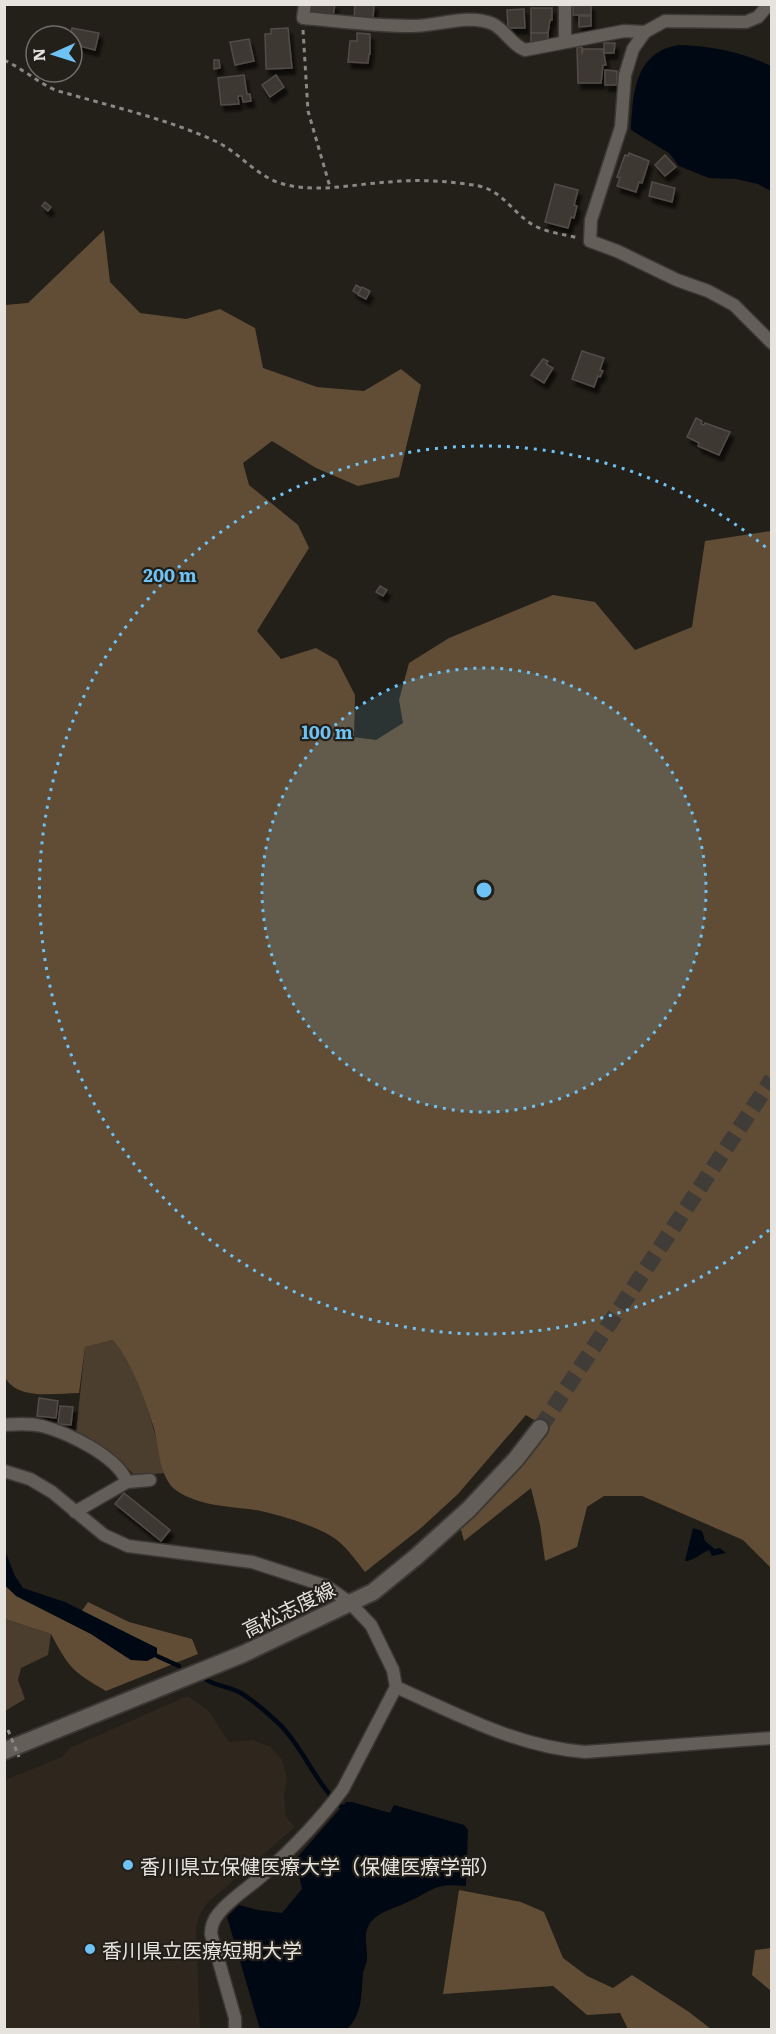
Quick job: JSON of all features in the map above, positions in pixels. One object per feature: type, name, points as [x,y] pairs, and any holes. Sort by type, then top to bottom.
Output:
[{"type":"main road","name":"高松志度線","points":[[12,1754],[243,1654],[373,1592],[469,1509],[516,1459],[540,1428]]},
{"type":"street","points":[[305,4],[303,18],[412,27],[455,21],[478,21],[493,24],[518,47],[525,50],[624,31],[645,32]]},
{"type":"street","points":[[565,4],[565,41]]},
{"type":"street","points":[[769,4],[758,17],[746,22],[665,21],[645,32],[633,49],[626,75],[621,127],[591,220],[590,241],[617,251],[677,280],[708,291],[734,305],[771,343]]},
{"type":"street","points":[[4,1425],[43,1426],[74,1439],[105,1456],[125,1476],[127,1482]]},
{"type":"street","points":[[4,1471],[30,1479],[51,1492],[104,1536],[128,1546],[252,1562],[326,1586],[349,1602],[371,1625],[393,1670],[396,1687],[343,1789],[316,1823],[266,1872],[220,1912],[212,1924],[211,1934],[235,2018],[235,2030]]},
{"type":"street","points":[[75,1512],[127,1482],[150,1480]]},
{"type":"street","points":[[396,1687],[503,1735],[566,1751],[585,1752],[771,1738]]},
{"type":"path","points":[[303,18],[308,111],[330,187]]},
{"type":"path","points":[[4,60],[20,68],[34,81],[55,90],[189,129],[228,147],[258,171],[279,183],[303,187],[330,187],[391,181],[446,182],[482,187],[505,198],[531,223],[551,231],[590,241]]},
{"type":"path","points":[[8,1731],[12,1754]]},
{"type":"shaded area","points":[[679,45],[726,51],[771,66],[771,191],[758,184],[736,179],[709,178],[679,166],[669,153],[631,130],[635,88],[645,65],[664,49]]},
{"type":"shaded area","points":[[104,230],[110,282],[140,313],[186,319],[220,309],[255,328],[263,368],[317,387],[364,391],[401,369],[421,385],[399,477],[358,486],[316,468],[272,441],[243,463],[249,485],[298,525],[309,548],[257,631],[281,659],[316,648],[337,660],[355,695],[354,737],[376,740],[403,723],[399,700],[409,663],[449,638],[553,595],[595,602],[635,650],[692,627],[705,541],[771,531],[771,1568],[743,1540],[642,1496],[604,1496],[587,1507],[577,1547],[545,1561],[540,1525],[531,1488],[464,1541],[460,1526],[546,1428],[526,1415],[458,1494],[421,1528],[365,1572],[342,1544],[320,1530],[295,1520],[257,1510],[202,1502],[185,1496],[171,1486],[163,1471],[154,1428],[142,1394],[132,1371],[113,1340],[85,1347],[79,1393],[28,1393],[18,1390],[5,1377],[5,305],[28,303]]},
{"type":"shaded area","points":[[113,1340],[123,1354],[139,1386],[165,1473],[135,1476],[108,1451],[76,1433],[85,1347]]},
{"type":"shaded area","points":[[693,1528],[702,1531],[705,1541],[715,1549],[720,1548],[726,1553],[712,1556],[709,1550],[685,1561]]},
{"type":"shaded area","points":[[4,1548],[15,1576],[23,1588],[65,1602],[157,1648],[157,1656],[147,1661],[131,1660],[91,1634],[16,1596],[5,1585]]},
{"type":"shaded area","points":[[4,1585],[17,1596],[91,1634],[131,1660],[157,1648],[81,1612],[88,1602],[129,1622],[192,1639],[198,1654],[106,1691],[73,1668],[51,1634],[5,1619]]},
{"type":"shaded area","points":[[5,1619],[51,1634],[48,1655],[21,1668],[18,1680],[25,1699],[5,1711]]},
{"type":"shaded area","name":"香川県立保健医療大学（保健医療学部）","points":[[187,1696],[208,1710],[229,1742],[253,1740],[271,1747],[282,1760],[287,1778],[284,1797],[286,1817],[295,1827],[207,1903],[199,1915],[196,1927],[200,2029],[5,2029],[5,1780],[62,1757],[70,1748]]},
{"type":"shaded area","points":[[346,1802],[390,1813],[394,1805],[464,1825],[468,1830],[466,1886],[448,1885],[437,1888],[384,1912],[371,1922],[366,1932],[367,1960],[363,1973],[359,2010],[347,2029],[260,2029],[227,1917],[239,1905],[282,1913],[302,1889],[296,1859]]},
{"type":"shaded area","points":[[459,1890],[521,1902],[544,1912],[563,1958],[587,1976],[613,1988],[632,1975],[711,2029],[628,2029],[620,2013],[587,2015],[553,1986],[443,1994]]},
{"type":"shaded area","points":[[772,1948],[771,1991],[752,1975],[755,1950]]},
{"type":"building","points":[[310,4],[335,4],[333,16],[309,13]]},
{"type":"building","points":[[355,4],[374,4],[373,19],[354,18]]},
{"type":"building","points":[[573,4],[591,4],[591,15],[573,15]]},
{"type":"building","points":[[531,8],[552,8],[552,20],[550,20],[548,33],[531,33]]},
{"type":"building","points":[[524,9],[525,28],[508,28],[507,10]]},
{"type":"building","points":[[579,16],[591,16],[591,26],[579,27]]},
{"type":"building","points":[[288,28],[292,68],[266,69],[265,34],[271,34],[271,29]]},
{"type":"building","points":[[84,30],[99,33],[95,50],[84,47]]},
{"type":"building","points":[[357,33],[370,34],[368,63],[348,62],[350,41],[357,41]]},
{"type":"building","points":[[531,33],[548,33],[548,39],[531,44]]},
{"type":"building","points":[[249,39],[254,61],[235,65],[230,42]]},
{"type":"building","points":[[604,43],[615,43],[614,53],[604,53]]},
{"type":"building","points":[[577,47],[582,47],[582,54],[583,49],[603,49],[606,65],[603,65],[601,83],[578,83]]},
{"type":"building","points":[[214,60],[219,60],[220,68],[214,69]]},
{"type":"building","points":[[605,70],[617,71],[617,85],[605,85]]},
{"type":"building","points":[[244,75],[247,94],[250,94],[251,101],[243,102],[242,96],[238,96],[239,104],[221,105],[218,78]]},
{"type":"building","points":[[276,75],[284,87],[270,97],[262,85]]},
{"type":"building","points":[[629,153],[649,161],[642,183],[639,182],[636,192],[617,186],[620,178],[617,177],[625,155],[628,156]]},
{"type":"building","points":[[665,155],[676,167],[665,176],[655,165]]},
{"type":"building","points":[[652,182],[675,188],[672,202],[649,196]]},
{"type":"building","points":[[555,184],[578,190],[574,205],[577,206],[574,218],[571,217],[568,228],[545,222]]},
{"type":"building","points":[[45,202],[51,207],[48,211],[42,206]]},
{"type":"building","points":[[356,285],[361,288],[358,294],[353,291]]},
{"type":"building","points":[[362,287],[370,291],[366,299],[358,295]]},
{"type":"building","points":[[582,351],[604,358],[600,370],[603,371],[600,377],[598,376],[594,387],[572,379]]},
{"type":"building","points":[[543,359],[548,361],[546,364],[553,368],[544,383],[531,375]]},
{"type":"building","points":[[696,418],[702,421],[701,424],[705,423],[730,432],[719,455],[698,446],[699,443],[687,437]]},
{"type":"building","points":[[380,586],[387,590],[383,596],[376,592]]},
{"type":"building","points":[[39,1398],[58,1401],[56,1418],[37,1416]]},
{"type":"building","points":[[60,1406],[73,1407],[71,1425],[58,1424]]},
{"type":"building","points":[[124,1493],[170,1530],[161,1541],[115,1504]]},
{"type":"waterway","points":[[157,1656],[179,1666]]},
{"type":"waterway","points":[[205,1679],[244,1695],[275,1720],[285,1730],[324,1787],[342,1807]]},
{"type":"tunnel","points":[[540,1428],[772,1079]]},
{"type":"place","name":"香川県立保健医療大学（保健医療学部）","points":[[128,1865]]},
{"type":"place","name":"香川県立医療短期大学","points":[[90,1949]]}]
